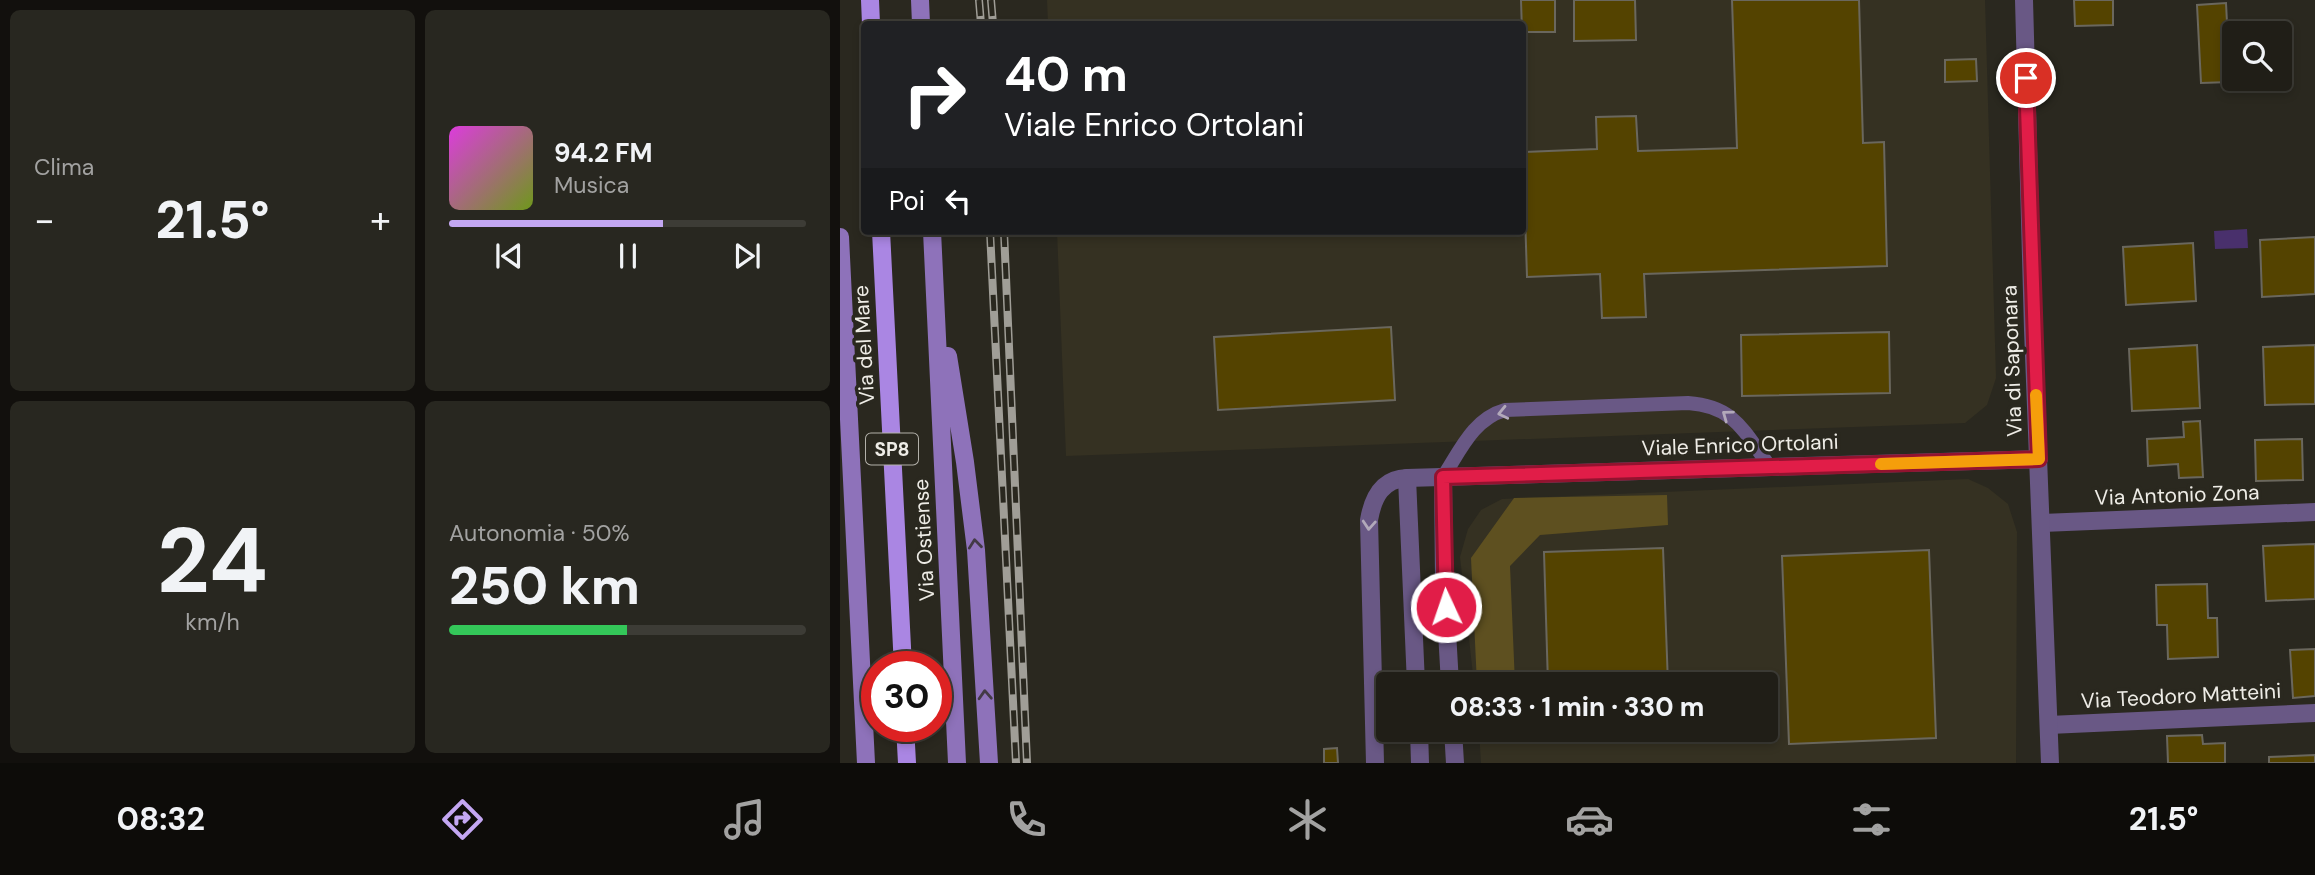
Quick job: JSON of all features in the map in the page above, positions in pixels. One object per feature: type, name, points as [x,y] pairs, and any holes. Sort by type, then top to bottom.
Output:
[{"type":"main road","points":[[870,0],[871,21]]},
{"type":"main road","points":[[920,0],[921,21]]},
{"type":"main road","name":"Via del Mare","points":[[881,235],[901,651]]},
{"type":"main road","name":"Via Ostiense","points":[[932,235],[957,763]]},
{"type":"main road","points":[[840,237],[866,763]]},
{"type":"main road","points":[[934,274],[968,481],[981,612],[989,763]]},
{"type":"main road","points":[[906,742],[907,763]]},
{"type":"street","name":"Via di Saponara","points":[[2024,0],[2050,763]]},
{"type":"street","name":"Viale Enrico Ortolani","points":[[1375,763],[1369,520],[1374,499],[1384,484],[1407,478],[2039,459]]},
{"type":"street","points":[[1443,477],[1444,579],[1449,672]]},
{"type":"street","points":[[1407,478],[1416,672]]},
{"type":"street","name":"Via Antonio Zona","points":[[2042,523],[2315,512]]},
{"type":"street","name":"Via Teodoro Matteini","points":[[2049,725],[2315,713]]},
{"type":"street","points":[[1419,742],[1420,763]]},
{"type":"street","points":[[1454,742],[1455,763]]},
{"type":"lane","points":[[1443,477],[1472,432],[1485,418],[1504,410],[1688,403],[1709,405],[1726,413],[1740,425],[1770,467]]},
{"type":"shaded area","points":[[1047,0],[1985,0],[1996,378],[1987,405],[1965,423],[1066,456],[1057,235],[1526,235],[1526,21],[1048,21]]},
{"type":"shaded area","points":[[2247,229],[2248,248],[2215,249],[2214,231]]},
{"type":"shaded area","points":[[1968,479],[1988,488],[2008,504],[2017,532],[2016,763],[1481,763],[1480,742],[1778,742],[1778,672],[1473,672],[1460,557],[1468,529],[1481,510],[1502,499]]},
{"type":"shaded area","points":[[1667,495],[1668,525],[1540,535],[1510,566],[1514,672],[1476,672],[1471,558],[1514,498]]},
{"type":"building","points":[[1521,0],[1555,0],[1555,32],[1526,32],[1526,21],[1522,21]]},
{"type":"building","points":[[1574,0],[1635,0],[1636,40],[1574,41]]},
{"type":"building","points":[[1732,0],[1859,0],[1863,143],[1884,142],[1887,266],[1644,274],[1646,317],[1602,318],[1600,274],[1527,277],[1526,152],[1597,149],[1596,117],[1636,116],[1638,151],[1737,148]]},
{"type":"building","points":[[2074,0],[2113,0],[2113,25],[2075,26]]},
{"type":"building","points":[[2226,3],[2227,21],[2222,21],[2222,82],[2201,83],[2197,5]]},
{"type":"building","points":[[1976,59],[1977,81],[1945,82],[1945,60]]},
{"type":"building","points":[[2315,237],[2315,294],[2262,297],[2260,240]]},
{"type":"building","points":[[2193,243],[2196,301],[2126,305],[2123,247]]},
{"type":"building","points":[[1391,327],[1395,400],[1218,410],[1214,337]]},
{"type":"building","points":[[1889,332],[1890,393],[1742,396],[1741,335]]},
{"type":"building","points":[[2197,345],[2200,408],[2132,411],[2129,349]]},
{"type":"building","points":[[2315,345],[2315,404],[2265,405],[2263,347]]},
{"type":"building","points":[[2200,421],[2203,477],[2179,478],[2178,464],[2148,466],[2147,439],[2184,437],[2183,422]]},
{"type":"building","points":[[2302,439],[2303,480],[2256,481],[2255,440]]},
{"type":"building","points":[[2315,544],[2315,599],[2266,601],[2263,546]]},
{"type":"building","points":[[1663,548],[1668,672],[1548,672],[1544,552]]},
{"type":"building","points":[[1929,550],[1936,738],[1789,744],[1782,556]]},
{"type":"building","points":[[2207,584],[2208,618],[2217,618],[2218,657],[2168,659],[2167,625],[2157,625],[2156,585]]},
{"type":"building","points":[[2315,649],[2315,696],[2293,698],[2290,650]]},
{"type":"building","points":[[2202,735],[2203,744],[2225,743],[2225,763],[2168,763],[2167,736]]},
{"type":"building","points":[[1337,748],[1338,763],[1324,763],[1324,749]]},
{"type":"building","points":[[2315,755],[2315,763],[2269,763],[2269,757]]},
{"type":"railway","points":[[979,0],[981,21]]},
{"type":"railway","points":[[991,0],[993,21]]},
{"type":"railway","points":[[990,235],[1016,763]]},
{"type":"railway","points":[[1004,235],[1027,763]]},
{"type":"slow traffic","points":[[1881,464],[2039,459],[2036,395]]},
{"type":"route","points":[[1446,607],[1443,477],[2039,459],[2026,78]]}]
